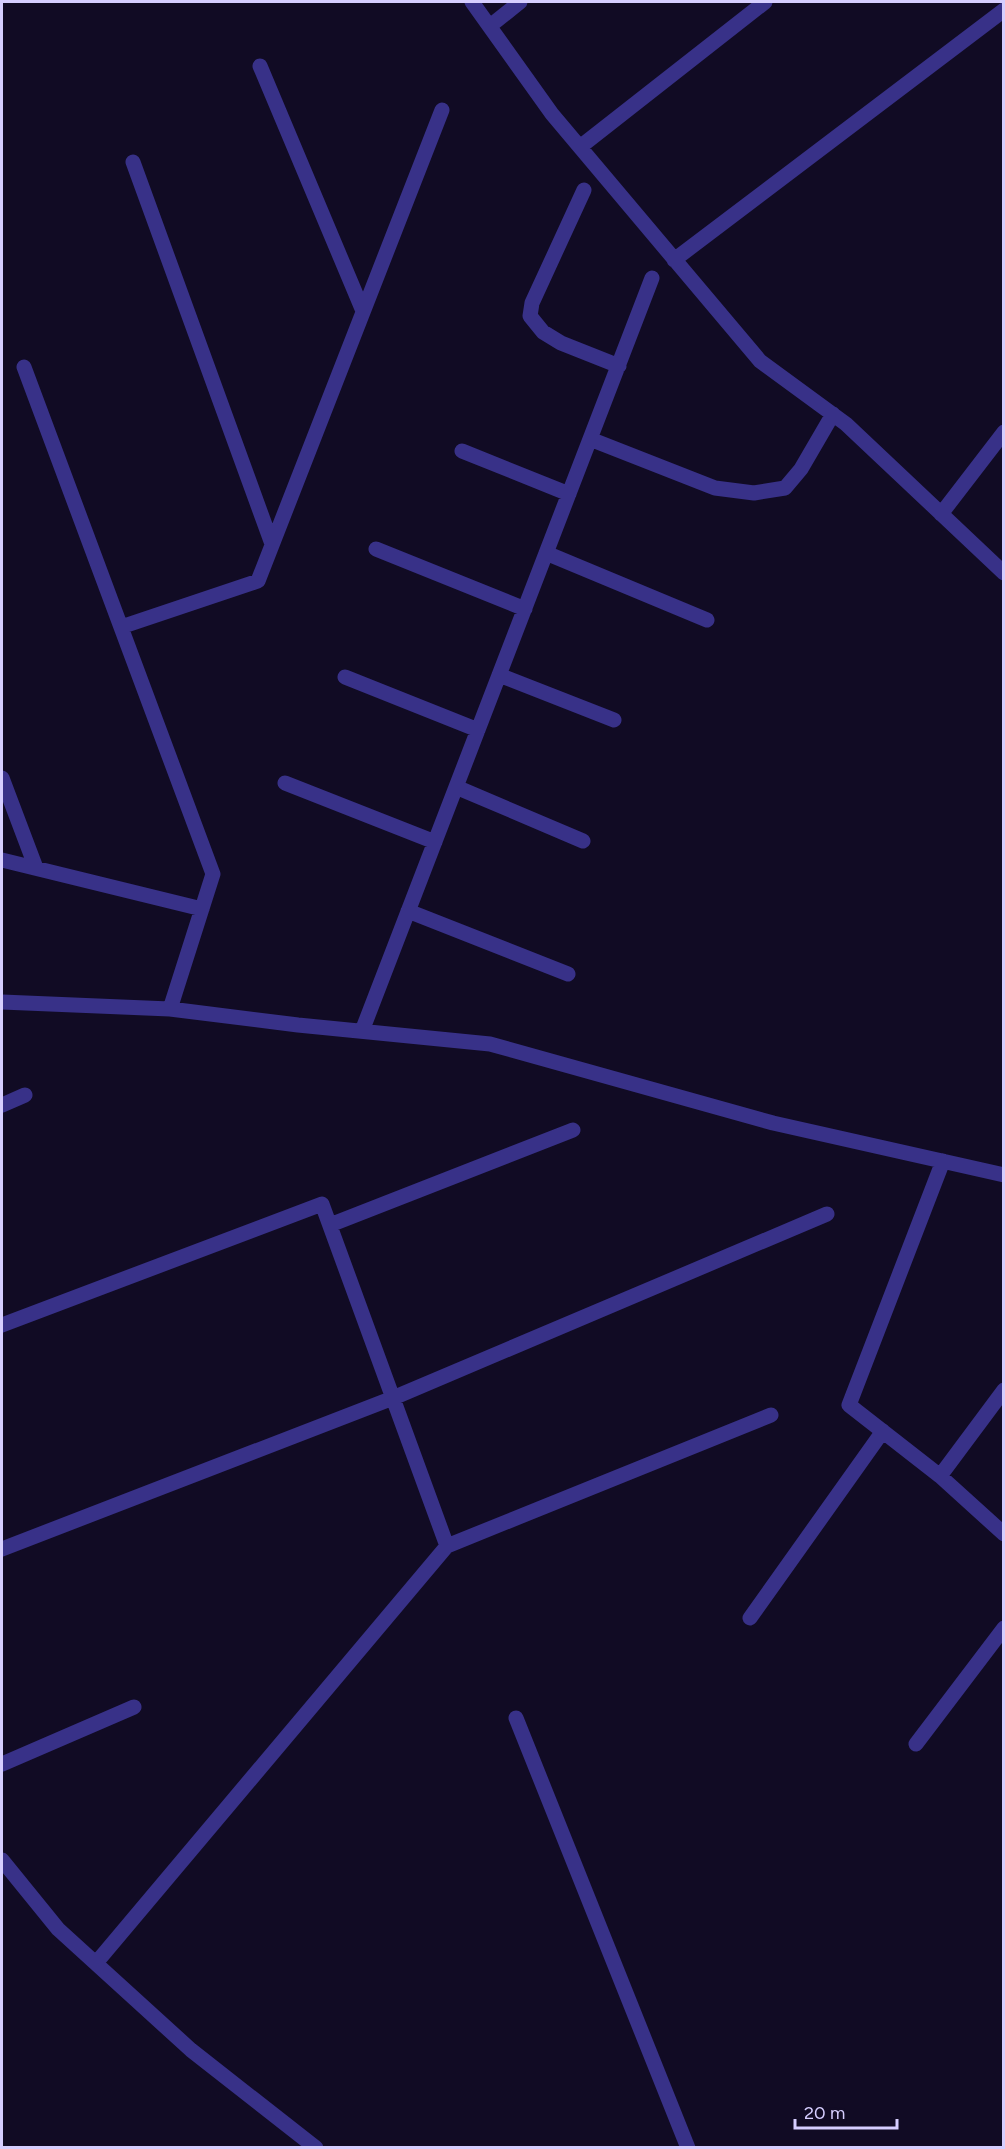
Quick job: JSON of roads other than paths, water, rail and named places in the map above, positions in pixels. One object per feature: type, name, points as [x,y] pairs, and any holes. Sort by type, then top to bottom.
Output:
[{"type":"street","points":[[472,2],[552,114],[760,361],[846,424],[1004,573]]},
{"type":"street","points":[[490,26],[520,2]]},
{"type":"street","points":[[580,147],[765,2]]},
{"type":"street","points":[[674,260],[1004,10]]},
{"type":"street","points":[[260,66],[363,311]]},
{"type":"street","points":[[121,627],[258,581],[442,110]]},
{"type":"street","points":[[133,162],[272,544]]},
{"type":"street","points":[[584,190],[532,303],[530,316],[543,332],[552,338],[619,366]]},
{"type":"street","points":[[362,1031],[652,278]]},
{"type":"street","points":[[24,367],[213,874],[170,1009]]},
{"type":"street","points":[[590,439],[716,488],[754,493],[785,488],[801,469],[833,414]]},
{"type":"street","points":[[941,513],[1004,432]]},
{"type":"street","points":[[462,451],[569,494]]},
{"type":"street","points":[[376,549],[525,609]]},
{"type":"street","points":[[546,553],[708,620]]},
{"type":"street","points":[[499,675],[614,720]]},
{"type":"street","points":[[345,677],[478,730]]},
{"type":"street","points":[[2,778],[36,868]]},
{"type":"street","points":[[285,783],[435,842]]},
{"type":"street","points":[[456,787],[583,841]]},
{"type":"street","points":[[2,860],[202,909]]},
{"type":"street","points":[[408,911],[567,974]]},
{"type":"street","points":[[2,1002],[170,1009],[490,1044],[773,1123],[1004,1175]]},
{"type":"street","points":[[2,1105],[25,1095]]},
{"type":"street","points":[[330,1225],[573,1130]]},
{"type":"street","points":[[943,1161],[849,1405],[940,1476],[1004,1534]]},
{"type":"street","points":[[2,1325],[322,1204],[447,1546]]},
{"type":"street","points":[[2,1549],[393,1398],[827,1214]]},
{"type":"street","points":[[940,1476],[1004,1390]]},
{"type":"street","points":[[96,1963],[447,1546],[771,1415]]},
{"type":"street","points":[[750,1618],[884,1431]]},
{"type":"street","points":[[916,1744],[1004,1628]]},
{"type":"street","points":[[2,1764],[134,1707]]},
{"type":"street","points":[[516,1718],[688,2148]]},
{"type":"street","points":[[2,1860],[58,1929],[191,2050],[316,2148]]}]
